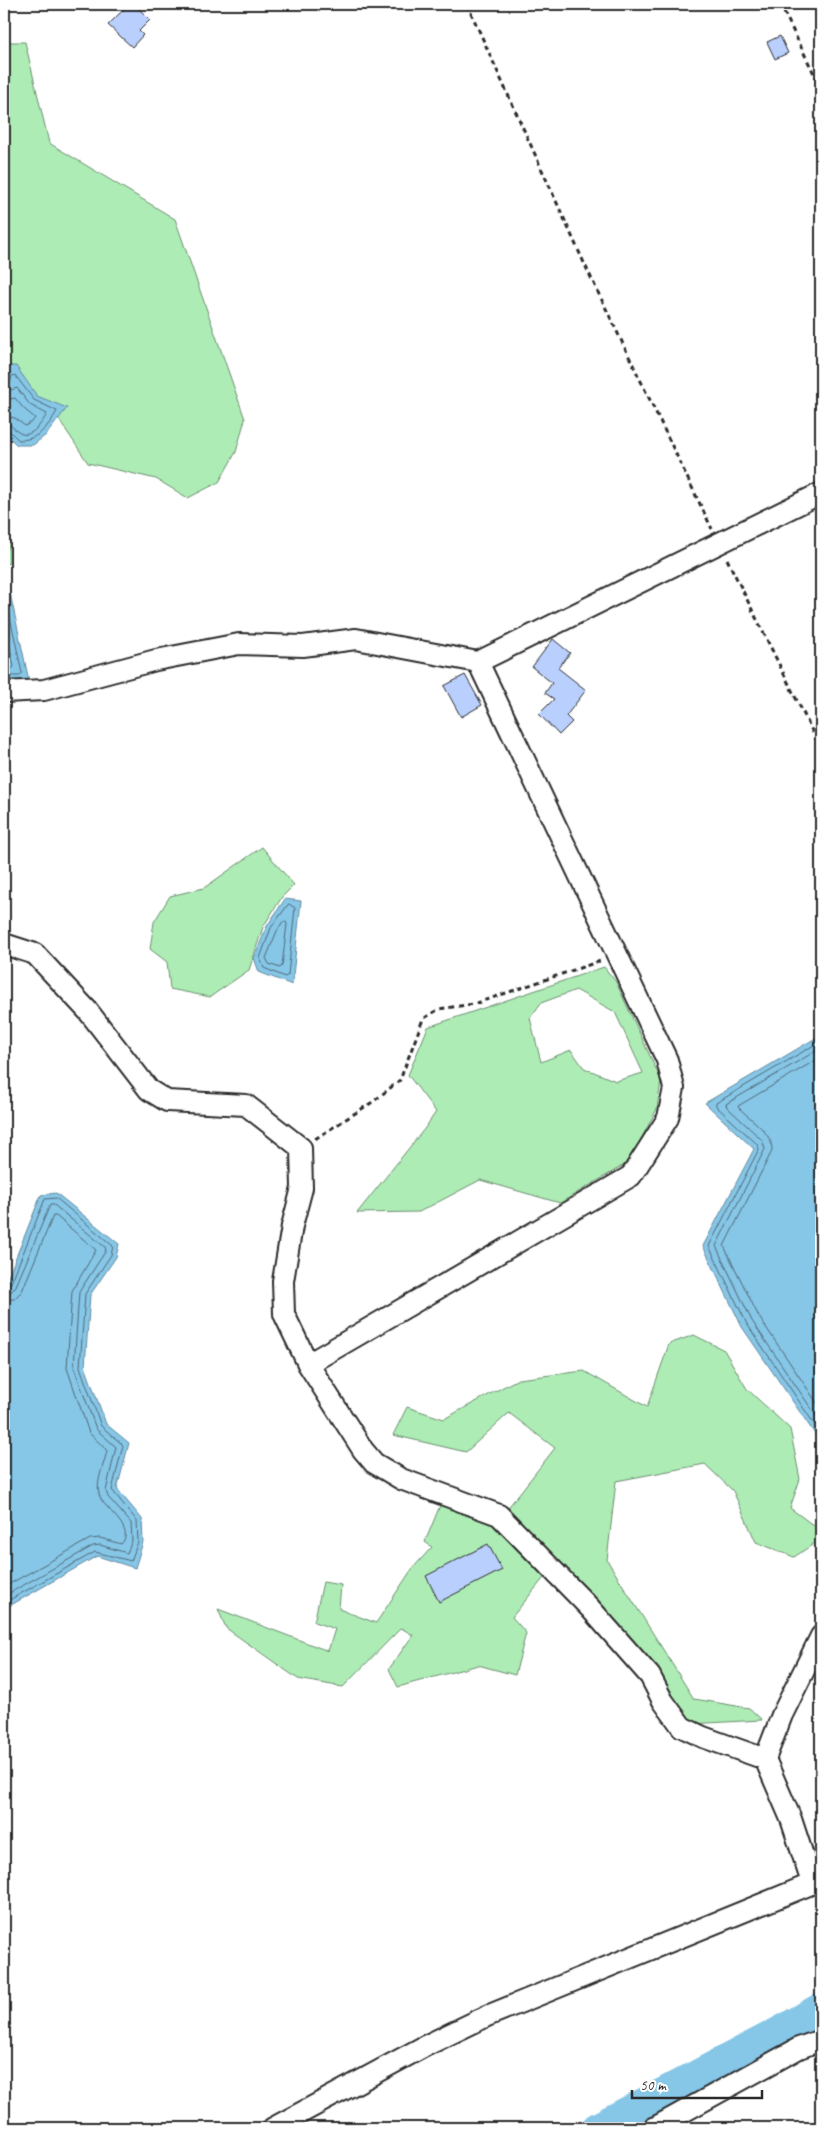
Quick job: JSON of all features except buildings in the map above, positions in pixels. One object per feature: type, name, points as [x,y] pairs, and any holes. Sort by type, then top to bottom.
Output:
[{"type":"street","points":[[4,692],[44,690],[156,660],[239,644],[303,646],[356,639],[478,662],[821,493]]},
{"type":"street","points":[[308,1364],[631,1176],[668,1118],[674,1088],[667,1060],[478,662]]},
{"type":"street","points":[[4,944],[35,954],[88,1011],[149,1090],[167,1101],[246,1105],[301,1148],[302,1188],[292,1226],[283,1280],[284,1314],[308,1364],[363,1450],[374,1463],[401,1479],[499,1515],[590,1608],[650,1676],[663,1701],[682,1727],[703,1737],[765,1759]]},
{"type":"street","points":[[273,2128],[425,2046],[488,2016],[817,1881],[765,1759],[782,1715],[821,1636]]},
{"type":"street","points":[[654,2128],[799,2048],[821,2040]]},
{"type":"path","points":[[467,4],[585,265],[821,749]]},
{"type":"path","points":[[780,4],[821,88]]},
{"type":"path","points":[[301,1148],[374,1100],[400,1080],[423,1019],[439,1009],[474,1004],[616,955]]},
{"type":"green space","points":[[4,42],[25,42],[49,143],[175,219],[245,419],[236,452],[219,482],[188,498],[156,479],[88,463],[52,409],[14,387],[4,366]]},
{"type":"green space","points":[[4,510],[9,519],[9,563],[4,565]]},
{"type":"green space","points":[[262,847],[294,885],[282,897],[263,927],[249,970],[210,997],[170,989],[167,962],[150,949],[154,922],[170,896],[204,888]]},
{"type":"green space","points":[[604,967],[616,982],[661,1080],[657,1109],[629,1162],[560,1203],[480,1180],[419,1212],[357,1213],[436,1112],[408,1075],[428,1027]],"holes":[[[576,990],[615,1012],[643,1073],[616,1081],[584,1068],[571,1050],[541,1062],[530,1018],[541,1003]]]},
{"type":"green space","points":[[694,1335],[724,1350],[747,1389],[790,1429],[800,1479],[790,1508],[821,1531],[821,1539],[794,1557],[756,1542],[733,1491],[705,1464],[616,1481],[607,1560],[694,1699],[749,1708],[762,1720],[689,1724],[556,1563],[512,1617],[526,1633],[515,1675],[478,1665],[398,1687],[389,1669],[413,1635],[401,1628],[343,1687],[298,1679],[226,1628],[218,1609],[328,1651],[335,1629],[314,1622],[323,1582],[341,1585],[339,1609],[376,1623],[412,1569],[432,1547],[425,1542],[441,1503],[507,1509],[555,1448],[509,1413],[466,1452],[393,1435],[407,1407],[444,1419],[518,1379],[584,1371],[647,1407],[669,1344]]},
{"type":"water","points":[[8,366],[16,366],[37,396],[67,408],[46,435],[33,445],[17,445],[4,433],[4,399]]},
{"type":"water","points":[[4,591],[10,593],[29,681],[4,681]]},
{"type":"water","points":[[285,899],[301,901],[292,985],[259,972],[254,958],[267,926]]},
{"type":"water","points":[[821,1035],[821,1443],[742,1327],[703,1246],[754,1149],[705,1103]]},
{"type":"water","points":[[56,1193],[119,1244],[116,1257],[90,1295],[85,1366],[106,1424],[129,1443],[117,1489],[142,1519],[143,1542],[135,1568],[97,1556],[4,1609],[4,1287],[41,1195]]},
{"type":"waterway","points":[[597,2128],[785,2029],[821,2008]]}]
